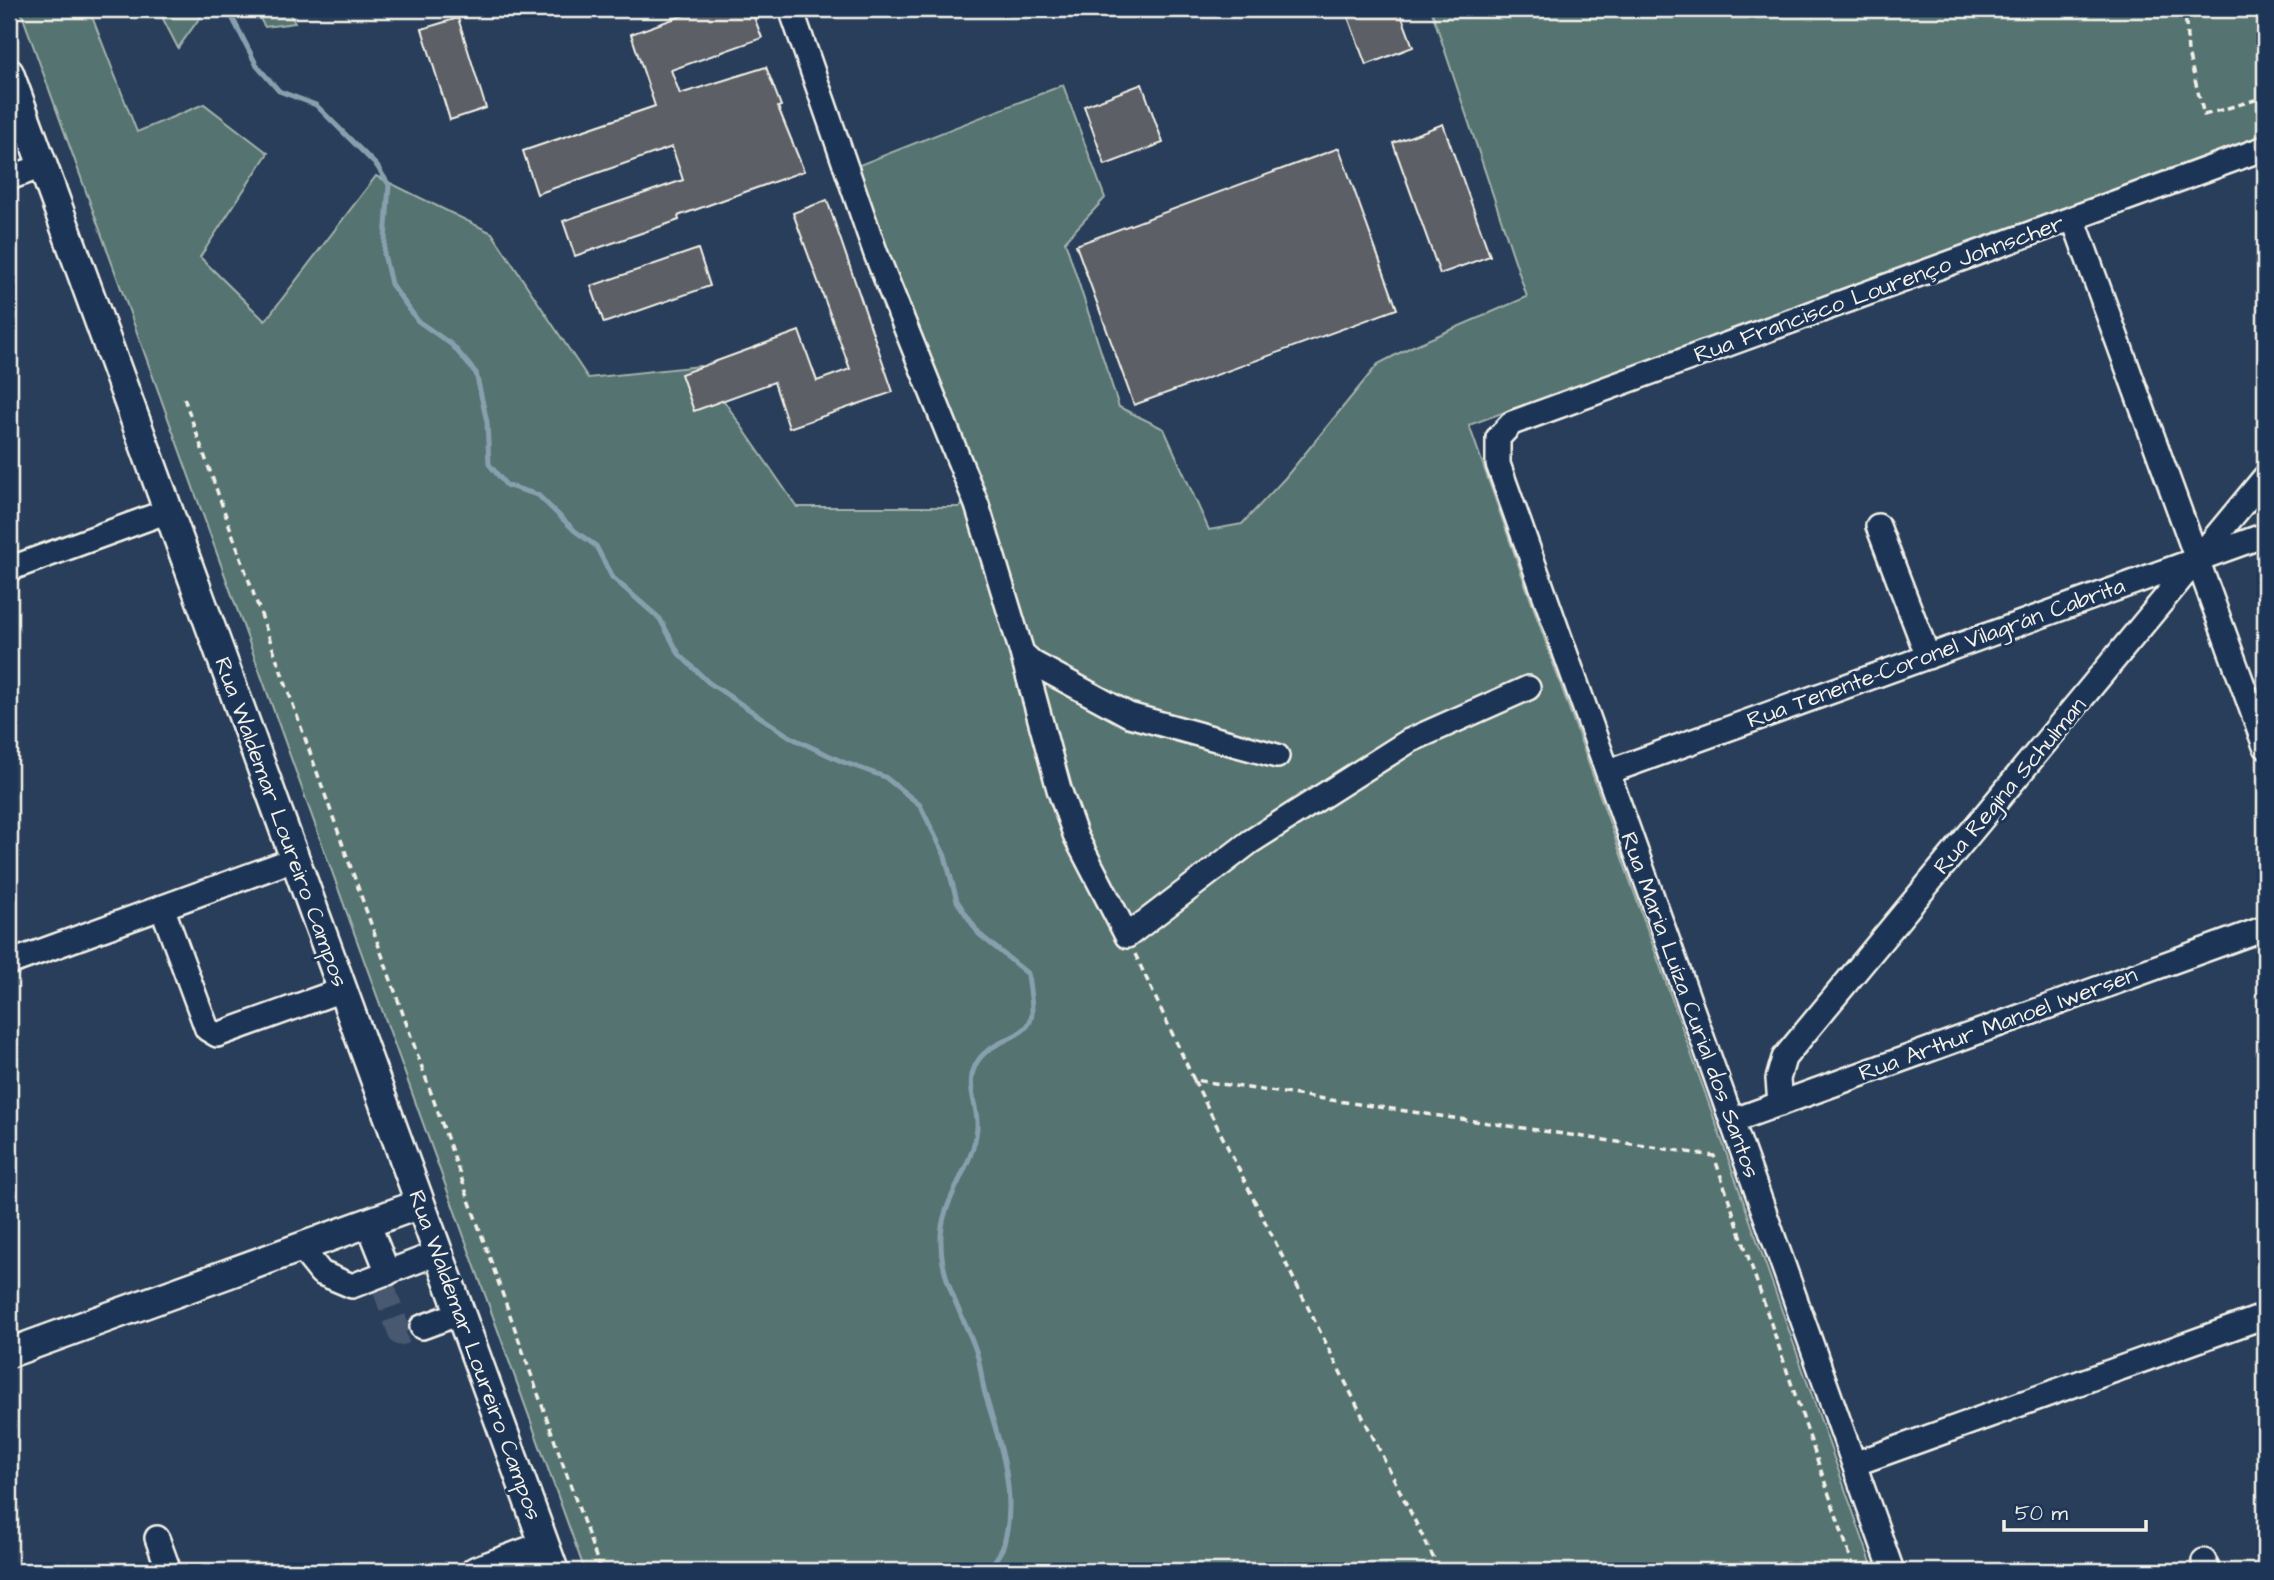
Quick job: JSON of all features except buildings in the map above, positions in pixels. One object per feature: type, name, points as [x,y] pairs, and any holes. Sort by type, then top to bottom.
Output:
[{"type":"main road","name":"Rua Waldemar Loureiro Campos","points":[[9,73],[549,1559]]},
{"type":"main road","points":[[9,1353],[420,1204]]},
{"type":"main road","points":[[476,1571],[549,1559]]},
{"type":"street","points":[[791,9],[876,254],[978,505],[1059,789],[1076,837],[1126,936],[1250,842],[1409,740],[1528,688]]},
{"type":"street","name":"Rua Francisco Lourenço Johnscher","points":[[1498,438],[1512,423],[2265,148]]},
{"type":"street","points":[[9,178],[43,166]]},
{"type":"street","points":[[2073,218],[2265,746]]},
{"type":"street","name":"Rua Maria Luíza Curial dos Santos","points":[[1498,438],[1498,464],[1892,1571]]},
{"type":"street","name":"Rua Regina Schulman","points":[[1780,1104],[1778,1079],[1784,1058],[2265,477]]},
{"type":"street","points":[[9,569],[168,511]]},
{"type":"street","points":[[1878,526],[1928,657]]},
{"type":"street","name":"Rua Tenente-Coronel Vilagrán Cabrita","points":[[1608,772],[2265,535]]},
{"type":"street","points":[[1022,653],[1033,663],[1129,715],[1278,756]]},
{"type":"street","points":[[9,963],[295,859]]},
{"type":"street","points":[[162,907],[207,1029],[216,1035],[342,990]]},
{"type":"street","name":"Rua Arthur Manoel Iwersen","points":[[1732,1121],[2265,928]]},
{"type":"street","points":[[368,1223],[384,1279]]},
{"type":"street","points":[[301,1248],[312,1265],[332,1279],[352,1286],[384,1279],[438,1253]]},
{"type":"street","points":[[422,1327],[460,1313]]},
{"type":"street","points":[[1854,1464],[2265,1316]]},
{"type":"street","points":[[157,1538],[169,1571]]},
{"type":"path","points":[[2186,9],[2188,53],[2204,115],[2265,97]]},
{"type":"path","points":[[184,398],[601,1571]]},
{"type":"path","points":[[1126,936],[1194,1080],[1440,1571]]},
{"type":"path","points":[[1194,1080],[1714,1156],[1855,1571]]},
{"type":"green space","points":[[20,9],[89,9],[137,132],[204,104],[268,153],[200,257],[265,321],[376,176],[492,233],[588,378],[700,366],[797,507],[960,507],[968,496],[839,173],[1063,85],[1105,198],[1065,241],[1119,407],[1164,429],[1209,530],[1242,524],[1285,478],[1378,364],[1527,297],[1431,9],[2265,9],[2265,134],[1469,425],[1874,1571],[585,1571]]},
{"type":"green space","points":[[158,9],[206,9],[178,48]]},
{"type":"green space","points":[[254,9],[287,9],[295,23],[265,27]]},
{"type":"waterway","points":[[228,9],[257,66],[279,91],[316,105],[377,166],[389,185],[384,254],[391,284],[418,321],[452,345],[476,373],[487,422],[489,464],[506,485],[538,495],[575,531],[596,546],[612,577],[660,619],[679,654],[708,682],[792,738],[843,762],[885,777],[920,805],[945,856],[957,901],[979,934],[1028,974],[1032,1006],[1030,1021],[1018,1034],[982,1056],[972,1074],[977,1128],[969,1158],[950,1199],[942,1228],[944,1270],[977,1354],[1008,1487],[1008,1525],[1004,1544],[987,1571]]},
{"type":"tunnel","points":[[383,1286],[400,1334],[422,1327]]}]
